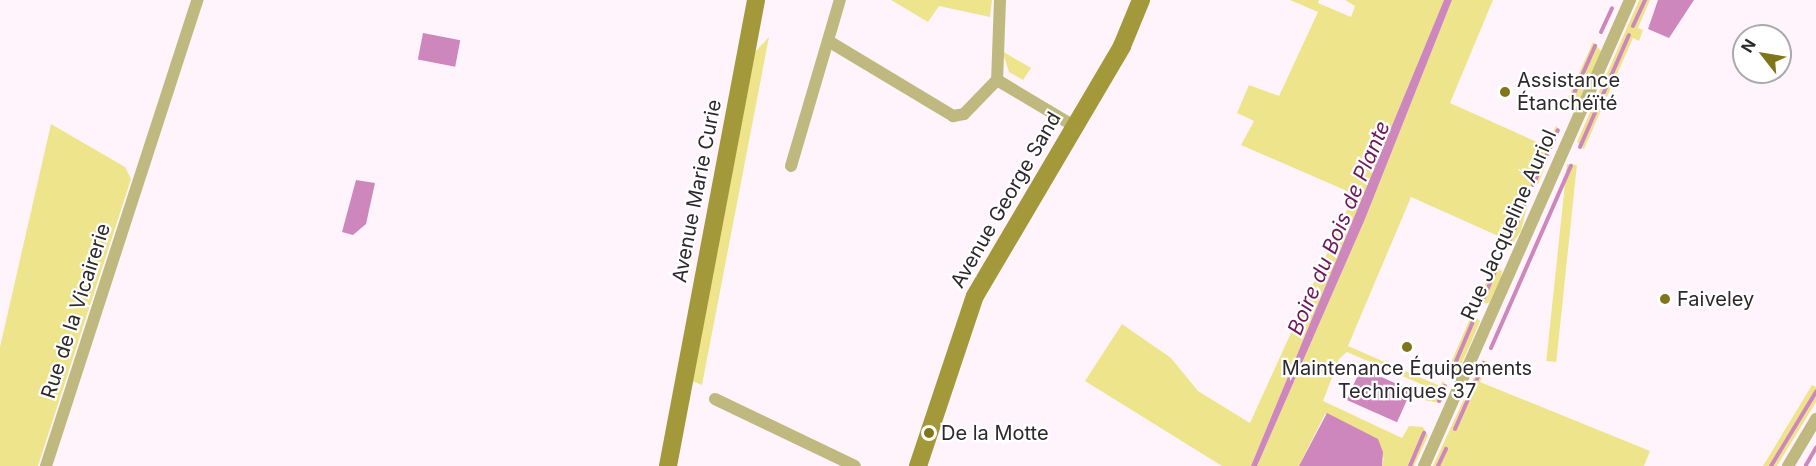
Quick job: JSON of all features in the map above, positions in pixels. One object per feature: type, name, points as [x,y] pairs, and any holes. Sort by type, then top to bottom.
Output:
[{"type":"street","name":"Rue de la Vicairerie","points":[[46,466],[197,0]]},
{"type":"street","name":"Avenue Marie Curie","points":[[668,466],[756,0]]},
{"type":"street","points":[[791,166],[830,42],[840,0]]},
{"type":"street","points":[[830,42],[953,116],[964,114],[997,80],[1000,0]]},
{"type":"street","name":"Avenue George Sand","points":[[918,466],[975,296],[1122,46],[1141,0]]},
{"type":"street","name":"Rue Jacqueline Auriol","points":[[1424,466],[1630,0]]},
{"type":"street","points":[[997,80],[1074,126]]},
{"type":"street","points":[[715,399],[855,466]]},
{"type":"street","points":[[1788,466],[1816,419]]},
{"type":"shaded area","points":[[891,0],[992,0],[990,17],[939,6],[928,22]]},
{"type":"shaded area","points":[[1290,0],[1319,0],[1318,3],[1351,17],[1355,6],[1345,0],[1444,0],[1251,466],[1222,466],[1085,381],[1122,324],[1171,358],[1198,391],[1250,423],[1354,194],[1241,145],[1254,121],[1237,113],[1249,85],[1279,96],[1318,12]]},
{"type":"shaded area","points":[[1444,0],[1452,0],[1365,219],[1257,466],[1251,466]]},
{"type":"shaded area","points":[[1452,0],[1493,0],[1450,103],[1546,146],[1556,126],[1560,130],[1538,184],[1528,187],[1523,200],[1527,206],[1521,231],[1508,250],[1502,247],[1505,239],[1411,197],[1348,346],[1440,386],[1443,381],[1448,388],[1441,403],[1423,400],[1420,396],[1423,385],[1347,352],[1339,359],[1323,401],[1402,438],[1409,426],[1423,427],[1428,436],[1414,466],[1382,466],[1384,458],[1325,414],[1299,466],[1257,466],[1365,219]]},
{"type":"shaded area","points":[[1639,0],[1650,0],[1638,28],[1643,30],[1639,41],[1633,38],[1584,149],[1577,142]]},
{"type":"shaded area","points":[[1658,0],[1694,0],[1669,38],[1648,29]]},
{"type":"shaded area","points":[[423,33],[460,40],[455,67],[418,60]]},
{"type":"shaded area","points":[[769,37],[702,385],[692,381],[723,217],[755,52]]},
{"type":"shaded area","points":[[1593,42],[1601,51],[1577,105],[1568,109],[1564,107]]},
{"type":"shaded area","points":[[1002,51],[1031,68],[1023,80],[1009,72]]},
{"type":"shaded area","points":[[51,124],[125,167],[131,179],[38,466],[0,466],[0,347]]},
{"type":"shaded area","points":[[1567,164],[1577,165],[1556,362],[1546,361]]},
{"type":"shaded area","points":[[356,180],[375,183],[366,224],[353,235],[342,232]]},
{"type":"shaded area","points":[[1493,266],[1502,271],[1501,278],[1489,303],[1477,304]]},
{"type":"shaded area","points":[[1472,314],[1480,321],[1470,345],[1456,375],[1446,374]]},
{"type":"shaded area","points":[[1482,360],[1488,362],[1480,382],[1650,451],[1644,466],[1433,466]]},
{"type":"shaded area","points":[[1361,368],[1411,390],[1397,422],[1347,400]]},
{"type":"shaded area","points":[[1812,385],[1816,387],[1816,402],[1777,466],[1763,466]]},
{"type":"shaded area","points":[[1327,413],[1378,439],[1383,452],[1382,466],[1299,466]]},
{"type":"waterway","points":[[1633,26],[1645,0]]},
{"type":"waterway","points":[[1601,32],[1612,8]]},
{"type":"waterway","points":[[1580,147],[1629,35]]},
{"type":"waterway","points":[[1568,107],[1595,46]]},
{"type":"waterway","points":[[1533,185],[1558,130]]},
{"type":"waterway","points":[[1491,348],[1571,166]]},
{"type":"waterway","points":[[1507,246],[1525,205]]},
{"type":"waterway","points":[[1482,302],[1495,271]]},
{"type":"waterway","points":[[1451,373],[1474,319]]},
{"type":"waterway","points":[[1455,429],[1484,363]]},
{"type":"waterway","points":[[1439,401],[1445,386]]},
{"type":"waterway","points":[[1771,466],[1816,392]]},
{"type":"waterway","points":[[1410,466],[1424,433]]},
{"type":"waterway","points":[[1806,465],[1816,448]]},
{"type":"waterway","points":[[1438,466],[1446,449]]},
{"type":"place","name":"Assistance Étanchéïté","points":[[1505,92]]},
{"type":"place","name":"Faiveley","points":[[1665,299]]},
{"type":"place","name":"Maintenance Équipements Techniques 37","points":[[1407,347]]},
{"type":"place","name":"De la Motte","points":[[929,433]]},
{"type":"water label","name":"Boire du Bois de Plante","points":[[1339,228]]}]
